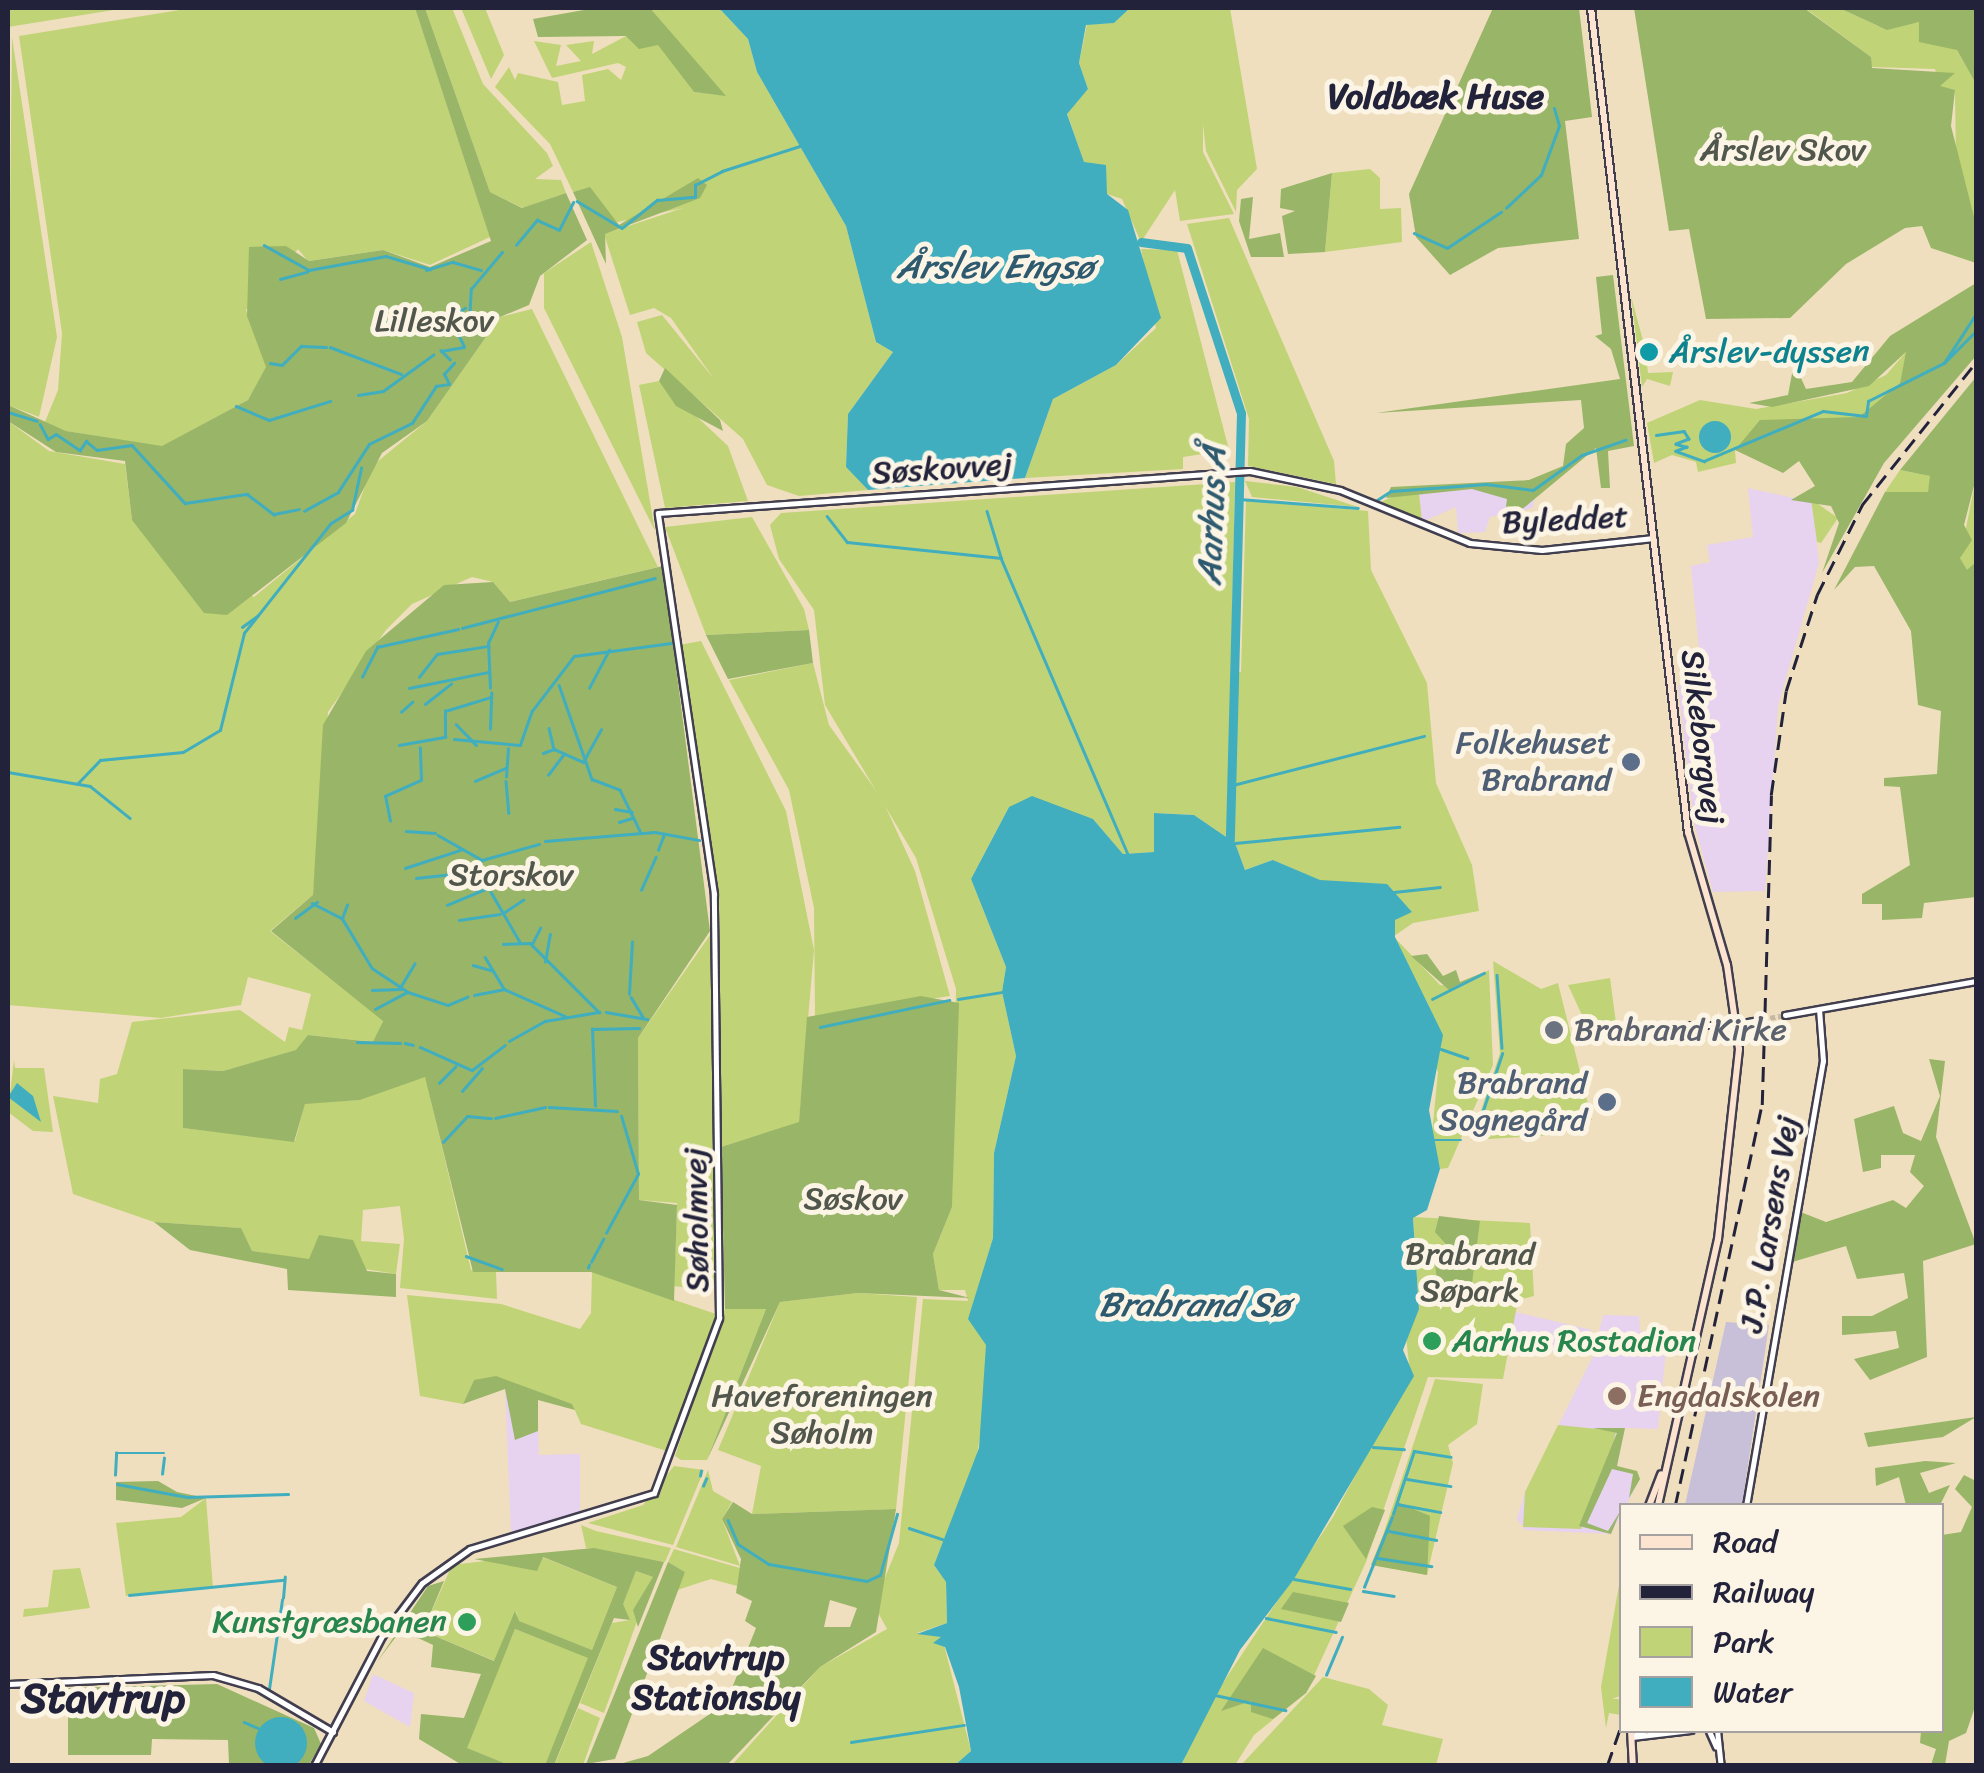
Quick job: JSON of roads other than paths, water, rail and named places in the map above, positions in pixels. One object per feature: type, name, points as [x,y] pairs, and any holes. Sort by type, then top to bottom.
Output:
[{"type":"main road","name":"Silkeborgvej","points":[[1591,8],[1688,832],[1727,965],[1740,1062],[1718,1239],[1659,1503]]},
{"type":"main road","name":"Silkeborgvej","points":[[1651,1503],[1666,1463]]},
{"type":"main road","points":[[1632,1734],[1634,1766]]},
{"type":"street","name":"Søskovvej","points":[[658,513],[1230,470],[1250,471],[1367,502]]},
{"type":"street","name":"Byleddet","points":[[1367,502],[1502,548],[1652,538]]},
{"type":"street","name":"Søholmvej","points":[[333,1732],[401,1606],[447,1564],[654,1493],[718,1318],[714,894],[658,513]]},
{"type":"street","points":[[1785,1015],[1976,981]]},
{"type":"street","name":"J.P. Larsens Vej","points":[[1747,1503],[1822,1061],[1819,1009]]},
{"type":"street","points":[[1748,1022],[1764,1019]]},
{"type":"street","points":[[1662,1025],[1728,1025]]},
{"type":"street","points":[[8,1684],[213,1676],[258,1688],[333,1732],[314,1766]]},
{"type":"street","points":[[1713,1733],[1721,1766]]},
{"type":"water","name":"Årslev Engsø","points":[[719,8],[1130,8],[1114,23],[1086,25],[1079,63],[1088,89],[1067,114],[1084,162],[1106,165],[1107,194],[1128,210],[1161,318],[1116,365],[1053,399],[1025,478],[868,490],[846,467],[848,414],[893,352],[876,342],[846,226],[757,72],[748,39]]},
{"type":"water","points":[[1715,421],[1726,426],[1731,437],[1726,448],[1715,453],[1704,448],[1699,437],[1704,426]]},
{"type":"water","name":"Brabrand Sø","points":[[1032,796],[1093,819],[1123,854],[1154,852],[1154,813],[1194,815],[1235,843],[1245,870],[1273,860],[1320,880],[1387,884],[1412,912],[1395,920],[1395,937],[1443,1035],[1429,1110],[1440,1169],[1427,1210],[1413,1218],[1419,1309],[1403,1350],[1414,1376],[1294,1579],[1240,1650],[1181,1765],[955,1765],[971,1751],[959,1687],[945,1647],[933,1643],[941,1637],[917,1634],[947,1623],[946,1582],[934,1565],[979,1448],[986,1345],[968,1319],[993,1238],[994,1153],[1016,1056],[1002,992],[1006,967],[971,879],[1009,807]]},
{"type":"water","points":[[17,1083],[33,1096],[41,1122],[8,1097]]},
{"type":"water","points":[[281,1717],[299,1725],[307,1743],[299,1761],[281,1769],[263,1761],[255,1743],[263,1725]]},
{"type":"waterway","points":[[1506,208],[1541,175],[1559,126],[1554,109]]},
{"type":"waterway","points":[[577,201],[622,228],[657,200],[695,197],[695,185],[722,171],[800,146]]},
{"type":"waterway","points":[[516,245],[537,220],[559,230],[573,202]]},
{"type":"waterway","points":[[1414,233],[1447,248],[1501,212]]},
{"type":"waterway","name":"Aarhus Å","points":[[1141,242],[1187,248],[1241,413],[1230,841]]},
{"type":"waterway","points":[[264,245],[309,270],[386,256],[430,269]]},
{"type":"waterway","points":[[450,360],[441,351],[464,347],[457,332],[469,323],[471,289],[502,252]]},
{"type":"waterway","points":[[426,270],[453,262],[481,270]]},
{"type":"waterway","points":[[280,279],[307,272]]},
{"type":"waterway","points":[[432,327],[465,308]]},
{"type":"waterway","points":[[1656,435],[1684,431],[1689,439],[1676,444],[1687,447],[1676,451],[1704,461],[1823,411],[1866,416],[1868,401],[1944,363],[1976,314]]},
{"type":"waterway","points":[[381,322],[428,327]]},
{"type":"waterway","points":[[1944,363],[1976,331]]},
{"type":"waterway","points":[[270,363],[282,365],[301,346],[326,347]]},
{"type":"waterway","points":[[330,347],[401,374]]},
{"type":"waterway","points":[[358,395],[383,391],[433,355]]},
{"type":"waterway","points":[[304,511],[338,492],[369,444],[412,423],[436,386],[449,384],[444,374],[454,363]]},
{"type":"waterway","points":[[236,406],[269,420],[330,401]]},
{"type":"waterway","points":[[8,412],[37,421]]},
{"type":"waterway","points":[[40,424],[48,439],[56,434],[80,450],[86,441],[97,450],[132,445],[185,503],[247,494],[274,514],[299,509]]},
{"type":"waterway","points":[[1377,500],[1391,491],[1486,484],[1533,490],[1582,455],[1625,440]]},
{"type":"waterway","points":[[77,784],[100,760],[183,752],[220,730],[244,633],[331,523],[352,510],[361,468]]},
{"type":"waterway","points":[[1239,499],[1358,508]]},
{"type":"waterway","points":[[987,511],[1001,557]]},
{"type":"waterway","points":[[827,516],[847,542],[1001,558],[1128,854]]},
{"type":"waterway","points":[[462,628],[655,578]]},
{"type":"waterway","points":[[242,627],[257,616]]},
{"type":"waterway","points":[[490,688],[488,643],[498,622]]},
{"type":"waterway","points":[[362,677],[377,647],[458,629]]},
{"type":"waterway","points":[[454,739],[520,745],[532,711],[574,656],[671,643]]},
{"type":"waterway","points":[[419,677],[437,654],[488,646]]},
{"type":"waterway","points":[[589,688],[609,650]]},
{"type":"waterway","points":[[409,688],[488,672]]},
{"type":"waterway","points":[[425,704],[451,684]]},
{"type":"waterway","points":[[559,685],[592,779],[620,790],[641,833]]},
{"type":"waterway","points":[[490,729],[491,693]]},
{"type":"waterway","points":[[399,745],[445,737],[445,711],[491,697]]},
{"type":"waterway","points":[[401,712],[412,702]]},
{"type":"waterway","points":[[456,724],[476,745]]},
{"type":"waterway","points":[[549,728],[554,749],[583,762],[601,730]]},
{"type":"waterway","points":[[1233,785],[1424,736]]},
{"type":"waterway","points":[[390,821],[385,796],[421,780],[420,748]]},
{"type":"waterway","points":[[506,777],[508,749]]},
{"type":"waterway","points":[[543,753],[554,749]]},
{"type":"waterway","points":[[548,775],[564,754]]},
{"type":"waterway","points":[[475,781],[505,768]]},
{"type":"waterway","points":[[8,772],[90,786],[130,818]]},
{"type":"waterway","points":[[506,781],[509,813]]},
{"type":"waterway","points":[[615,809],[632,812]]},
{"type":"waterway","points":[[619,822],[632,818]]},
{"type":"waterway","points":[[1235,843],[1399,827]]},
{"type":"waterway","points":[[406,831],[435,833]]},
{"type":"waterway","points":[[545,841],[655,832],[699,840]]},
{"type":"waterway","points":[[658,850],[664,834]]},
{"type":"waterway","points":[[438,835],[482,860],[539,844]]},
{"type":"waterway","points":[[405,868],[460,850]]},
{"type":"waterway","points":[[641,890],[656,857]]},
{"type":"waterway","points":[[416,878],[462,873],[477,890]]},
{"type":"waterway","points":[[1394,892],[1440,887]]},
{"type":"waterway","points":[[447,905],[488,888]]},
{"type":"waterway","points":[[491,892],[520,942]]},
{"type":"waterway","points":[[503,913],[523,900]]},
{"type":"waterway","points":[[295,918],[317,902]]},
{"type":"waterway","points":[[312,903],[342,918],[372,968],[408,992],[448,1005],[467,997]]},
{"type":"waterway","points":[[342,918],[347,905]]},
{"type":"waterway","points":[[459,920],[500,914]]},
{"type":"waterway","points":[[532,944],[540,928]]},
{"type":"waterway","points":[[545,962],[550,934]]},
{"type":"waterway","points":[[629,994],[632,942]]},
{"type":"waterway","points":[[503,944],[530,943],[599,1012]]},
{"type":"waterway","points":[[485,957],[504,989]]},
{"type":"waterway","points":[[401,986],[414,964]]},
{"type":"waterway","points":[[473,965],[491,970]]},
{"type":"waterway","points":[[1432,999],[1484,973]]},
{"type":"waterway","points":[[1497,975],[1502,1048]]},
{"type":"waterway","points":[[372,990],[401,989]]},
{"type":"waterway","points":[[474,995],[504,989],[565,1016]]},
{"type":"waterway","points":[[375,1009],[407,992]]},
{"type":"waterway","points":[[958,999],[1002,992]]},
{"type":"waterway","points":[[631,997],[643,1017]]},
{"type":"waterway","points":[[820,1027],[949,1000]]},
{"type":"waterway","points":[[509,1041],[545,1021],[599,1012]]},
{"type":"waterway","points":[[606,1012],[647,1019]]},
{"type":"waterway","points":[[595,1106],[592,1029],[639,1028]]},
{"type":"waterway","points":[[357,1042],[400,1043]]},
{"type":"waterway","points":[[405,1043],[413,1045]]},
{"type":"waterway","points":[[420,1047],[472,1070],[505,1045]]},
{"type":"waterway","points":[[1441,1049],[1467,1058]]},
{"type":"waterway","points":[[1474,1137],[1502,1054]]},
{"type":"waterway","points":[[439,1083],[455,1067]]},
{"type":"waterway","points":[[462,1091],[482,1068]]},
{"type":"waterway","points":[[495,1118],[545,1107]]},
{"type":"waterway","points":[[549,1107],[617,1111]]},
{"type":"waterway","points":[[443,1142],[467,1116],[491,1118]]},
{"type":"waterway","points":[[606,1233],[638,1174],[621,1116]]},
{"type":"waterway","points":[[1431,1140],[1461,1140]]},
{"type":"waterway","points":[[591,1262],[603,1239]]},
{"type":"waterway","points":[[466,1256],[502,1269]]},
{"type":"waterway","points":[[1373,1447],[1404,1449]]},
{"type":"waterway","points":[[1393,1514],[1414,1451],[1451,1457]]},
{"type":"waterway","points":[[115,1475],[116,1453],[164,1453]]},
{"type":"waterway","points":[[162,1474],[164,1458]]},
{"type":"waterway","points":[[700,1476],[701,1471]]},
{"type":"waterway","points":[[703,1486],[706,1479]]},
{"type":"waterway","points":[[1407,1479],[1450,1486]]},
{"type":"waterway","points":[[117,1484],[187,1497],[288,1494]]},
{"type":"waterway","points":[[1397,1504],[1440,1512]]},
{"type":"waterway","points":[[728,1520],[738,1544],[769,1564],[867,1581],[880,1575],[897,1514]]},
{"type":"waterway","points":[[1364,1587],[1392,1517]]},
{"type":"waterway","points":[[909,1528],[948,1541]]},
{"type":"waterway","points":[[1389,1531],[1436,1540]]},
{"type":"waterway","points":[[1378,1558],[1431,1566]]},
{"type":"waterway","points":[[283,1598],[285,1577]]},
{"type":"waterway","points":[[1294,1579],[1350,1589]]},
{"type":"waterway","points":[[129,1595],[283,1580]]},
{"type":"waterway","points":[[1363,1591],[1394,1596]]},
{"type":"waterway","points":[[269,1689],[282,1600]]},
{"type":"waterway","points":[[1266,1618],[1336,1632]]},
{"type":"waterway","points":[[1326,1675],[1342,1637]]},
{"type":"waterway","points":[[1215,1695],[1285,1710]]},
{"type":"waterway","points":[[244,1722],[258,1728]]},
{"type":"waterway","points":[[851,1742],[964,1725]]},
{"type":"tunnel","points":[[1763,1019],[1785,1015]]},
{"type":"railway","points":[[1676,1503],[1762,1105],[1771,795],[1786,691],[1817,595],[1862,505],[1976,362]]},
{"type":"railway","points":[[1607,1766],[1619,1732]]},
{"type":"place","name":"Årslev-dyssen","points":[[1649,352]]},
{"type":"place","name":"Folkehuset Brabrand","points":[[1631,762]]},
{"type":"place","name":"Brabrand Kirke","points":[[1554,1030]]},
{"type":"place","name":"Brabrand Sognegård","points":[[1607,1102]]},
{"type":"place","name":"Aarhus Rostadion","points":[[1432,1341]]},
{"type":"place","name":"Engdalskolen","points":[[1617,1396]]},
{"type":"place","name":"Kunstgræsbanen","points":[[467,1622]]},
{"type":"district","name":"Voldbæk Huse","points":[[1436,96]]},
{"type":"district","name":"Stavtrup Stationsby","points":[[716,1677]]},
{"type":"district","name":"Stavtrup","points":[[103,1698]]},
{"type":"park label","name":"Årslev Skov","points":[[1783,150]]},
{"type":"park label","name":"Lilleskov","points":[[434,321]]},
{"type":"park label","name":"Storskov","points":[[511,875]]},
{"type":"park label","name":"Søskov","points":[[853,1199]]},
{"type":"park label","name":"Brabrand Søpark","points":[[1470,1274]]},
{"type":"park label","name":"Haveforeningen Søholm","points":[[822,1416]]}]
